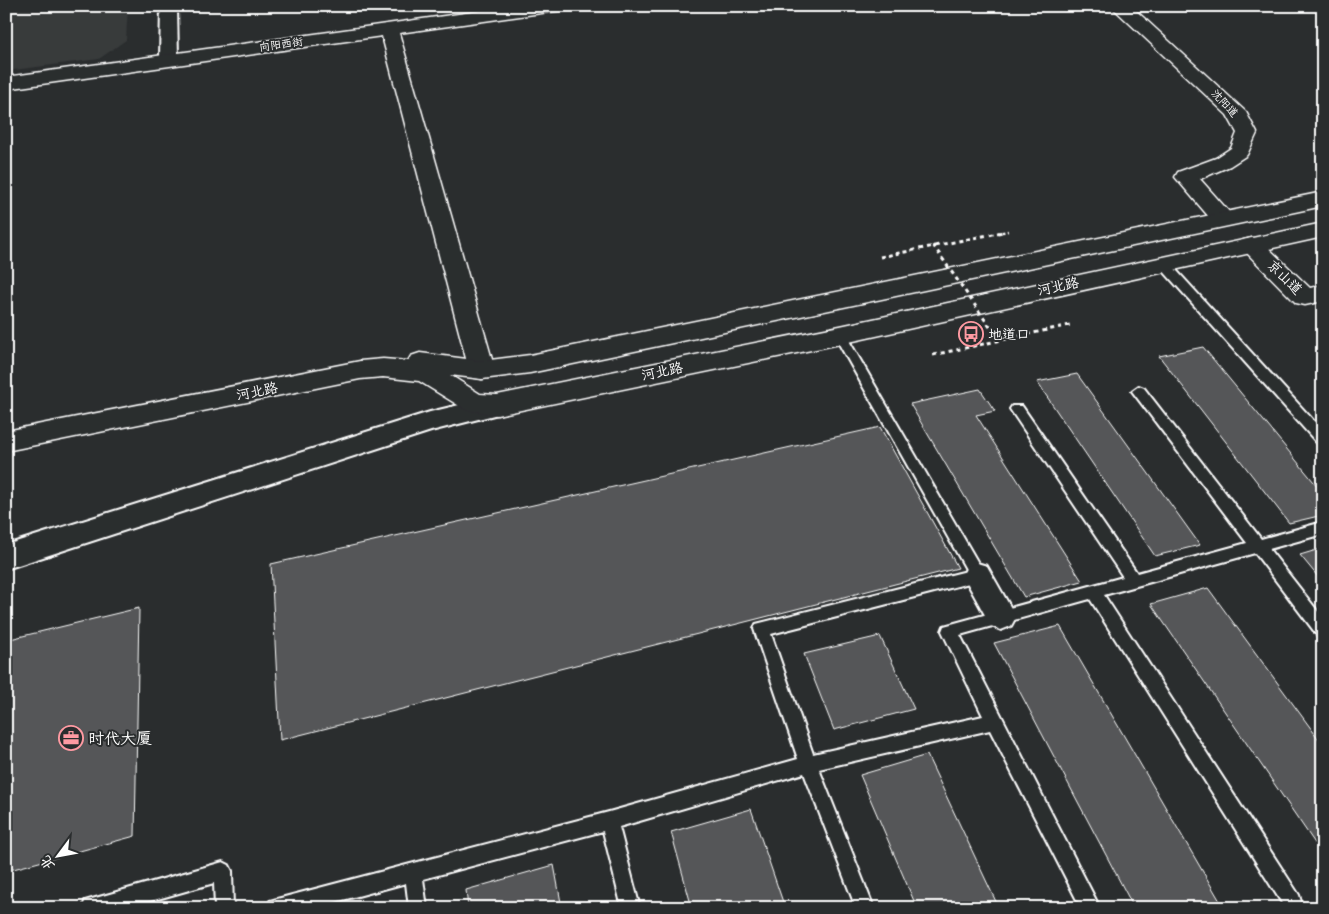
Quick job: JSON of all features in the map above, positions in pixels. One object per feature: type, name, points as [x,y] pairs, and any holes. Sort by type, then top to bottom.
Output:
[{"type":"main road","name":"向阳西街","points":[[6,83],[556,6]]},
{"type":"main road","name":"沈阳道","points":[[1120,6],[1236,112],[1247,133],[1240,151],[1223,162],[1186,177],[1224,219]]},
{"type":"main road","points":[[389,29],[482,370]]},
{"type":"main road","name":"河北路","points":[[6,434],[358,362],[433,362],[458,368],[482,370],[530,364],[1323,199]]},
{"type":"main road","name":"河北路","points":[[6,441],[350,372],[383,368],[425,372],[475,403],[497,405],[840,335],[1163,263],[1323,230]]},
{"type":"main road","name":"京山道","points":[[1252,245],[1305,297],[1323,293]]},
{"type":"street","points":[[169,6],[169,59]]},
{"type":"street","points":[[6,557],[430,422],[497,405]]},
{"type":"street","points":[[977,575],[1001,617]]},
{"type":"lane","points":[[1163,263],[1323,440]]},
{"type":"lane","points":[[840,335],[977,575],[762,629],[808,764],[865,908]]},
{"type":"lane","points":[[1139,391],[1323,630]]},
{"type":"lane","points":[[1016,409],[1133,580]]},
{"type":"lane","points":[[1091,908],[994,721],[950,631],[1323,528]]},
{"type":"lane","points":[[1093,591],[1292,902]]},
{"type":"lane","points":[[277,908],[609,820],[808,764],[994,721]]},
{"type":"lane","points":[[609,820],[631,908]]},
{"type":"lane","points":[[92,908],[223,871],[224,908]]},
{"type":"lane","points":[[413,871],[418,908]]},
{"type":"path","points":[[880,256],[1008,231]]},
{"type":"path","points":[[933,245],[999,340]]},
{"type":"path","points":[[933,355],[1070,325]]},
{"type":"shaded area","points":[[6,6],[128,6],[126,40],[99,59],[6,71]]},
{"type":"building","points":[[1203,347],[1323,493],[1323,515],[1289,523],[1159,356]]},
{"type":"building","points":[[1077,374],[1200,545],[1155,556],[1037,382]]},
{"type":"building","points":[[980,389],[995,411],[976,415],[1082,581],[1024,597],[910,404]]},
{"type":"building","points":[[880,427],[958,568],[280,740],[271,564]]},
{"type":"building","points":[[1323,548],[1323,583],[1300,555]]},
{"type":"building","points":[[1208,588],[1323,745],[1323,855],[1151,604]]},
{"type":"building","name":"时代大厦","points":[[139,608],[135,836],[6,871],[6,640]]},
{"type":"building","points":[[1060,626],[1224,908],[1134,908],[994,643]]},
{"type":"building","points":[[880,636],[914,709],[834,730],[804,654]]},
{"type":"building","points":[[927,755],[999,908],[917,908],[860,775]]},
{"type":"building","points":[[751,809],[785,908],[692,908],[671,832]]},
{"type":"building","points":[[554,865],[562,908],[468,908],[466,890]]},
{"type":"place","name":"地道口","points":[[971,334]]},
{"type":"place","name":"时代大厦","points":[[71,738]]}]
